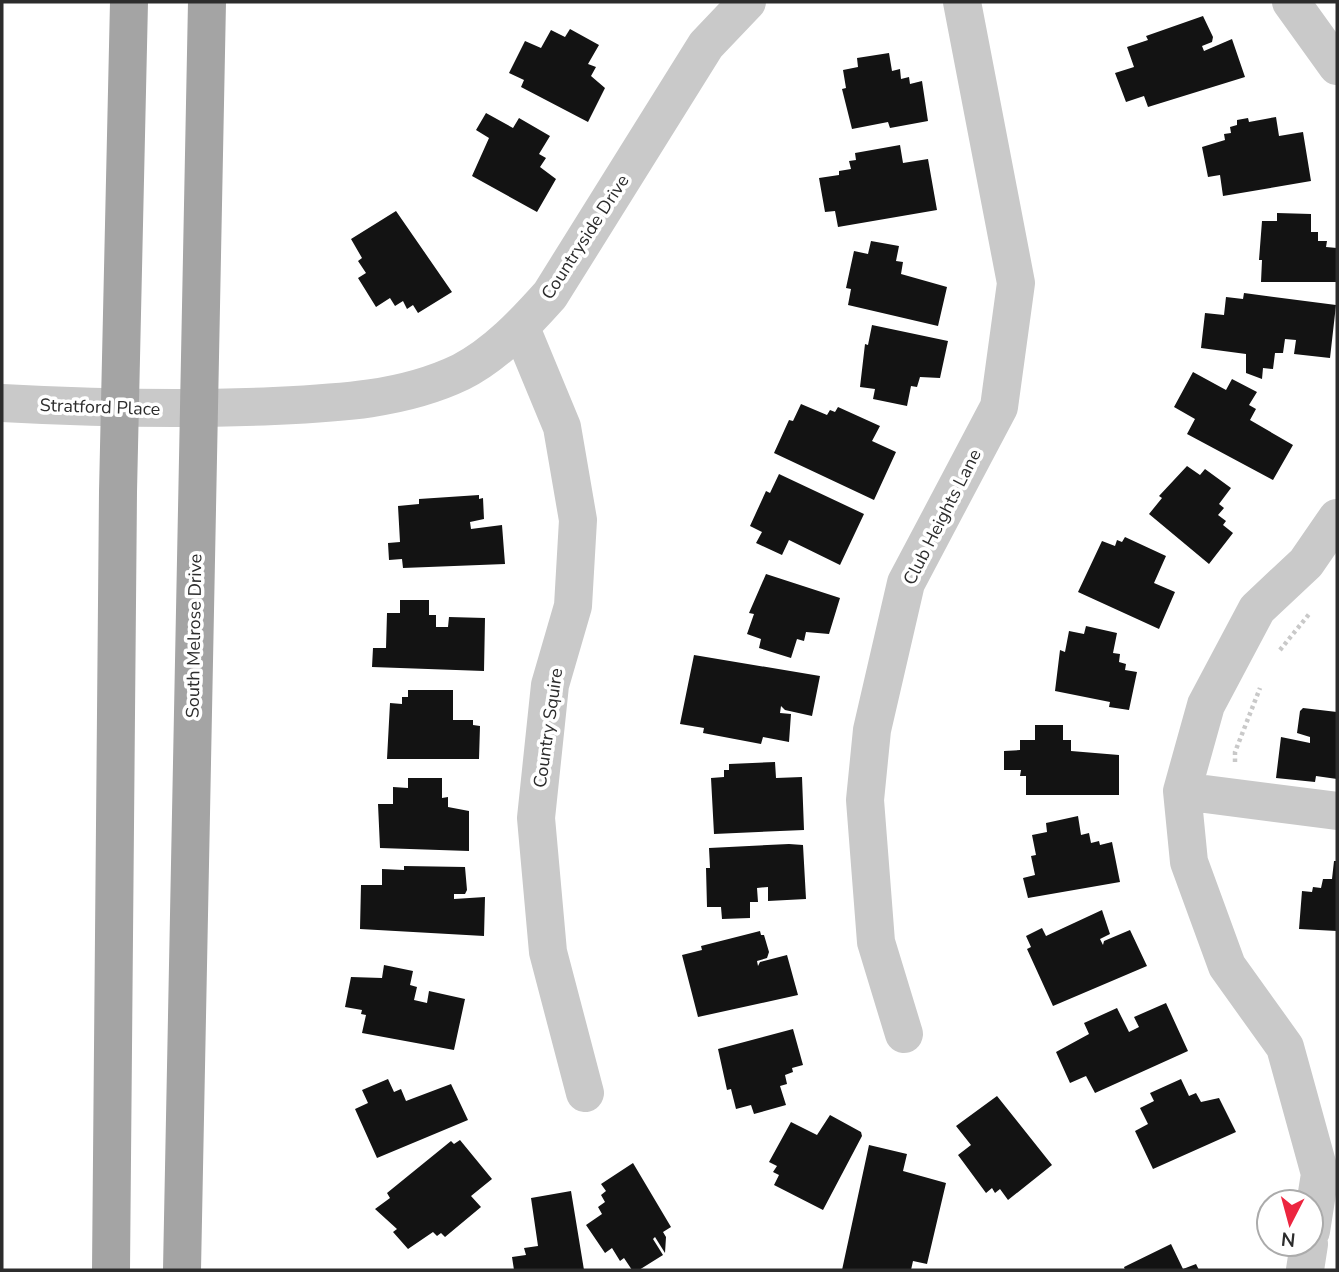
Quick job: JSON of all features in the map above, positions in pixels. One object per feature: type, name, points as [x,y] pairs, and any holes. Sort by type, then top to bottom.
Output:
[{"type":"main road","points":[[111,1270],[120,409],[129,2]]},
{"type":"main road","name":"South Melrose Drive","points":[[182,1270],[207,2]]},
{"type":"street","name":"Countryside Drive","points":[[198,409],[342,404],[425,387],[464,370],[521,328],[550,296],[706,45],[747,2]]},
{"type":"street","name":"Club Heights Lane","points":[[904,1034],[876,942],[865,800],[872,730],[906,583],[999,407],[1016,283],[962,2]]},
{"type":"street","points":[[1291,2],[1337,66]]},
{"type":"street","name":"Country Squire","points":[[521,328],[562,427],[578,520],[573,606],[550,685],[536,818],[548,952],[585,1093]]},
{"type":"street","name":"Stratford Place","points":[[2,404],[198,409]]},
{"type":"street","points":[[1318,1188],[1320,1174],[1285,1047],[1227,966],[1189,862],[1182,791],[1206,705],[1257,608],[1306,563],[1337,518]]},
{"type":"street","points":[[1182,791],[1337,811]]},
{"type":"path","points":[[1279,651],[1312,611]]},
{"type":"path","points":[[1236,798],[1236,752],[1260,687]]},
{"type":"building","points":[[1203,16],[1213,37],[1212,42],[1202,46],[1204,51],[1232,39],[1245,77],[1148,107],[1144,96],[1126,102],[1115,73],[1134,67],[1127,47],[1148,40],[1146,36]]},
{"type":"building","points":[[570,29],[599,45],[588,64],[596,67],[591,76],[605,88],[588,122],[521,87],[524,80],[509,73],[525,41],[541,48],[551,30],[565,37]]},
{"type":"building","points":[[889,53],[892,71],[900,69],[901,79],[909,77],[910,84],[922,81],[928,121],[890,128],[888,122],[852,129],[842,89],[846,88],[843,70],[858,67],[857,58]]},
{"type":"building","points":[[486,113],[513,128],[519,118],[550,136],[539,154],[546,158],[540,167],[556,179],[537,212],[472,176],[489,138],[476,130]]},
{"type":"building","points":[[1276,117],[1279,136],[1303,132],[1311,181],[1223,196],[1220,175],[1208,177],[1202,147],[1225,140],[1224,134],[1231,133],[1230,127],[1237,125],[1237,120],[1248,118],[1249,122]]},
{"type":"building","points":[[900,145],[903,163],[928,159],[937,210],[838,227],[835,211],[825,212],[819,178],[839,175],[839,171],[851,169],[849,161],[856,160],[855,153]]},
{"type":"building","points":[[396,211],[452,292],[418,313],[413,305],[407,309],[403,301],[395,306],[390,298],[376,307],[358,278],[366,273],[358,261],[362,258],[351,239]]},
{"type":"building","points":[[1277,213],[1311,214],[1311,232],[1318,232],[1318,241],[1327,241],[1326,247],[1337,248],[1337,282],[1261,282],[1262,260],[1259,260],[1262,221],[1277,221]]},
{"type":"building","points":[[871,241],[899,246],[896,261],[903,262],[901,274],[947,287],[938,326],[848,305],[851,289],[846,288],[854,251],[868,254]]},
{"type":"building","points":[[1244,293],[1336,305],[1330,358],[1294,354],[1296,340],[1285,339],[1283,353],[1275,353],[1273,369],[1263,368],[1262,379],[1246,373],[1246,354],[1201,348],[1205,313],[1224,315],[1226,297],[1243,299]]},
{"type":"building","points":[[872,325],[948,341],[940,378],[920,377],[917,387],[911,386],[907,406],[873,399],[875,389],[860,387],[865,344],[868,345]]},
{"type":"building","points":[[1193,372],[1226,390],[1232,379],[1257,392],[1249,405],[1256,409],[1250,420],[1293,445],[1273,480],[1187,434],[1195,419],[1174,407]]},
{"type":"building","points":[[801,404],[827,415],[830,410],[835,412],[838,407],[880,426],[872,441],[896,452],[874,500],[774,453],[789,420],[793,421]]},
{"type":"building","points":[[1187,466],[1200,475],[1205,469],[1231,488],[1219,504],[1224,508],[1218,515],[1226,521],[1223,525],[1233,533],[1209,564],[1149,514],[1162,498],[1159,496]]},
{"type":"building","points":[[779,474],[864,514],[840,565],[789,540],[782,555],[756,543],[762,532],[750,526],[766,491],[770,493]]},
{"type":"building","points":[[479,495],[479,499],[483,498],[484,519],[470,522],[471,529],[502,525],[505,564],[403,568],[402,559],[389,560],[388,543],[400,542],[398,506],[419,504],[419,499]]},
{"type":"building","points":[[1125,537],[1166,556],[1154,583],[1175,592],[1159,629],[1078,592],[1102,541],[1115,546],[1117,540],[1122,542]]},
{"type":"building","points":[[766,574],[840,598],[829,634],[806,632],[804,641],[797,639],[791,658],[759,648],[761,639],[747,634],[754,614],[749,613]]},
{"type":"building","points":[[400,600],[429,600],[429,615],[436,615],[436,627],[448,627],[449,617],[485,618],[484,671],[372,667],[373,648],[386,648],[387,613],[400,613]]},
{"type":"building","points":[[1086,626],[1117,633],[1113,653],[1120,654],[1119,662],[1126,664],[1125,670],[1137,672],[1129,710],[1109,707],[1110,702],[1055,691],[1060,650],[1065,652],[1069,631],[1084,634]]},
{"type":"building","points":[[694,655],[820,676],[812,716],[785,710],[781,706],[780,713],[791,714],[789,742],[763,737],[761,744],[703,733],[704,728],[680,724]]},
{"type":"building","points":[[408,690],[453,690],[453,720],[473,720],[473,725],[480,726],[479,759],[387,759],[390,703],[402,704],[402,697],[408,697]]},
{"type":"building","points":[[1303,708],[1337,712],[1337,779],[1316,776],[1315,782],[1276,778],[1281,737],[1310,743],[1310,737],[1297,733],[1300,711]]},
{"type":"building","points":[[1035,725],[1063,725],[1063,740],[1071,740],[1071,751],[1119,755],[1119,795],[1026,795],[1026,776],[1020,776],[1021,770],[1004,770],[1004,751],[1020,750],[1020,740],[1035,740]]},
{"type":"building","points":[[775,762],[776,778],[802,777],[804,830],[714,834],[711,778],[724,777],[724,770],[729,770],[729,764]]},
{"type":"building","points":[[408,778],[442,778],[442,798],[448,797],[448,807],[469,811],[469,851],[380,848],[378,804],[393,804],[393,787],[408,788]]},
{"type":"building","points":[[1078,816],[1081,835],[1089,833],[1091,843],[1099,841],[1100,845],[1112,842],[1120,882],[1028,898],[1023,878],[1035,875],[1031,856],[1036,855],[1032,835],[1047,832],[1046,823]]},
{"type":"building","points":[[803,845],[806,899],[768,901],[768,887],[757,888],[758,902],[750,902],[750,918],[722,919],[721,907],[707,907],[706,868],[710,868],[709,848]]},
{"type":"building","points":[[1334,861],[1337,861],[1337,931],[1299,929],[1302,891],[1312,892],[1313,887],[1321,888],[1323,879],[1332,879]]},
{"type":"building","points":[[404,866],[465,867],[467,890],[465,894],[454,894],[454,899],[485,897],[484,936],[360,929],[361,885],[382,885],[382,869],[404,870]]},
{"type":"building","points":[[1102,910],[1110,934],[1100,939],[1103,945],[1104,941],[1130,930],[1147,966],[1053,1006],[1027,949],[1031,947],[1026,936],[1042,928],[1046,936]]},
{"type":"building","points":[[760,931],[761,935],[764,935],[769,952],[767,958],[757,961],[758,966],[760,962],[787,955],[798,995],[698,1017],[682,955],[702,950],[701,946]]},
{"type":"building","points":[[384,965],[413,971],[410,985],[417,987],[414,1000],[427,1003],[429,991],[465,999],[454,1050],[362,1033],[366,1015],[361,1014],[362,1010],[345,1007],[351,977],[382,978]]},
{"type":"building","points":[[1166,1003],[1188,1051],[1095,1093],[1086,1076],[1070,1083],[1056,1052],[1089,1034],[1084,1023],[1117,1008],[1129,1032],[1139,1027],[1134,1017]]},
{"type":"building","points":[[793,1029],[803,1065],[792,1068],[793,1072],[785,1075],[787,1084],[780,1086],[786,1105],[754,1114],[751,1105],[736,1109],[731,1089],[727,1090],[718,1049]]},
{"type":"building","points":[[388,1079],[394,1092],[401,1089],[406,1101],[451,1084],[468,1120],[377,1158],[355,1109],[368,1103],[362,1090]]},
{"type":"building","points":[[1181,1079],[1189,1096],[1196,1093],[1201,1102],[1219,1098],[1236,1132],[1153,1169],[1135,1131],[1148,1124],[1140,1108],[1154,1101],[1150,1093]]},
{"type":"building","points":[[997,1096],[1052,1165],[1008,1200],[1000,1189],[995,1193],[992,1188],[986,1193],[958,1155],[971,1145],[956,1126]]},
{"type":"building","points":[[830,1115],[861,1132],[862,1136],[823,1210],[774,1185],[779,1175],[773,1172],[777,1166],[769,1162],[791,1122],[817,1135]]},
{"type":"building","points":[[460,1140],[492,1179],[471,1196],[481,1207],[445,1237],[441,1233],[437,1236],[433,1232],[408,1249],[393,1232],[397,1229],[375,1209],[390,1198],[387,1193],[451,1141],[454,1144]]},
{"type":"building","points":[[869,1145],[907,1154],[903,1171],[946,1183],[927,1264],[913,1261],[911,1270],[842,1270]]},
{"type":"building","points":[[633,1163],[671,1227],[663,1232],[666,1237],[665,1253],[655,1237],[653,1239],[663,1255],[639,1270],[632,1270],[624,1258],[620,1261],[612,1248],[605,1253],[586,1225],[602,1214],[598,1207],[605,1202],[601,1195],[606,1191],[601,1184]]},
{"type":"building","points":[[571,1191],[584,1270],[514,1270],[512,1257],[526,1255],[524,1248],[538,1246],[531,1198]]},
{"type":"building","points":[[1171,1244],[1183,1269],[1196,1264],[1199,1270],[1125,1270],[1124,1267]]}]
